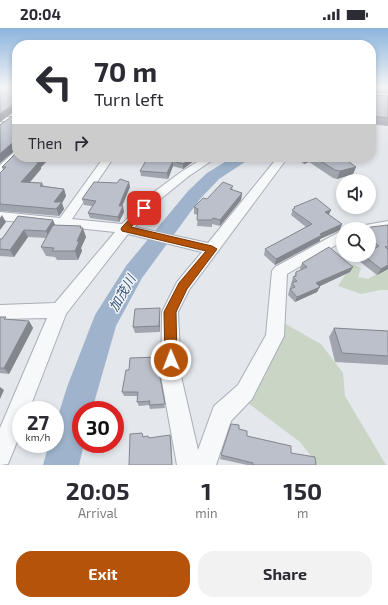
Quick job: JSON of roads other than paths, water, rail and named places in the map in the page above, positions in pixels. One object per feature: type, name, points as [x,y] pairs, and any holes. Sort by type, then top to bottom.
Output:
[{"type":"street","points":[[0,119],[12,118]]},
{"type":"street","points":[[0,128],[12,120]]},
{"type":"street","points":[[0,171],[12,159]]},
{"type":"street","points":[[64,222],[106,162]]},
{"type":"street","points":[[0,456],[59,310],[154,198],[185,174],[204,162]]},
{"type":"street","points":[[189,465],[171,376],[170,312],[183,286],[279,162]]},
{"type":"street","points":[[0,216],[128,229],[212,249]]},
{"type":"street","points":[[9,230],[18,218]]},
{"type":"street","points":[[376,227],[388,225]]},
{"type":"street","points":[[199,465],[208,456],[222,414],[245,392],[275,336],[280,271],[336,238]]},
{"type":"street","points":[[0,312],[59,310]]},
{"type":"waterway","name":"加茂川","points":[[61,465],[82,387],[104,323],[134,272],[194,195],[213,176],[235,162]]}]
